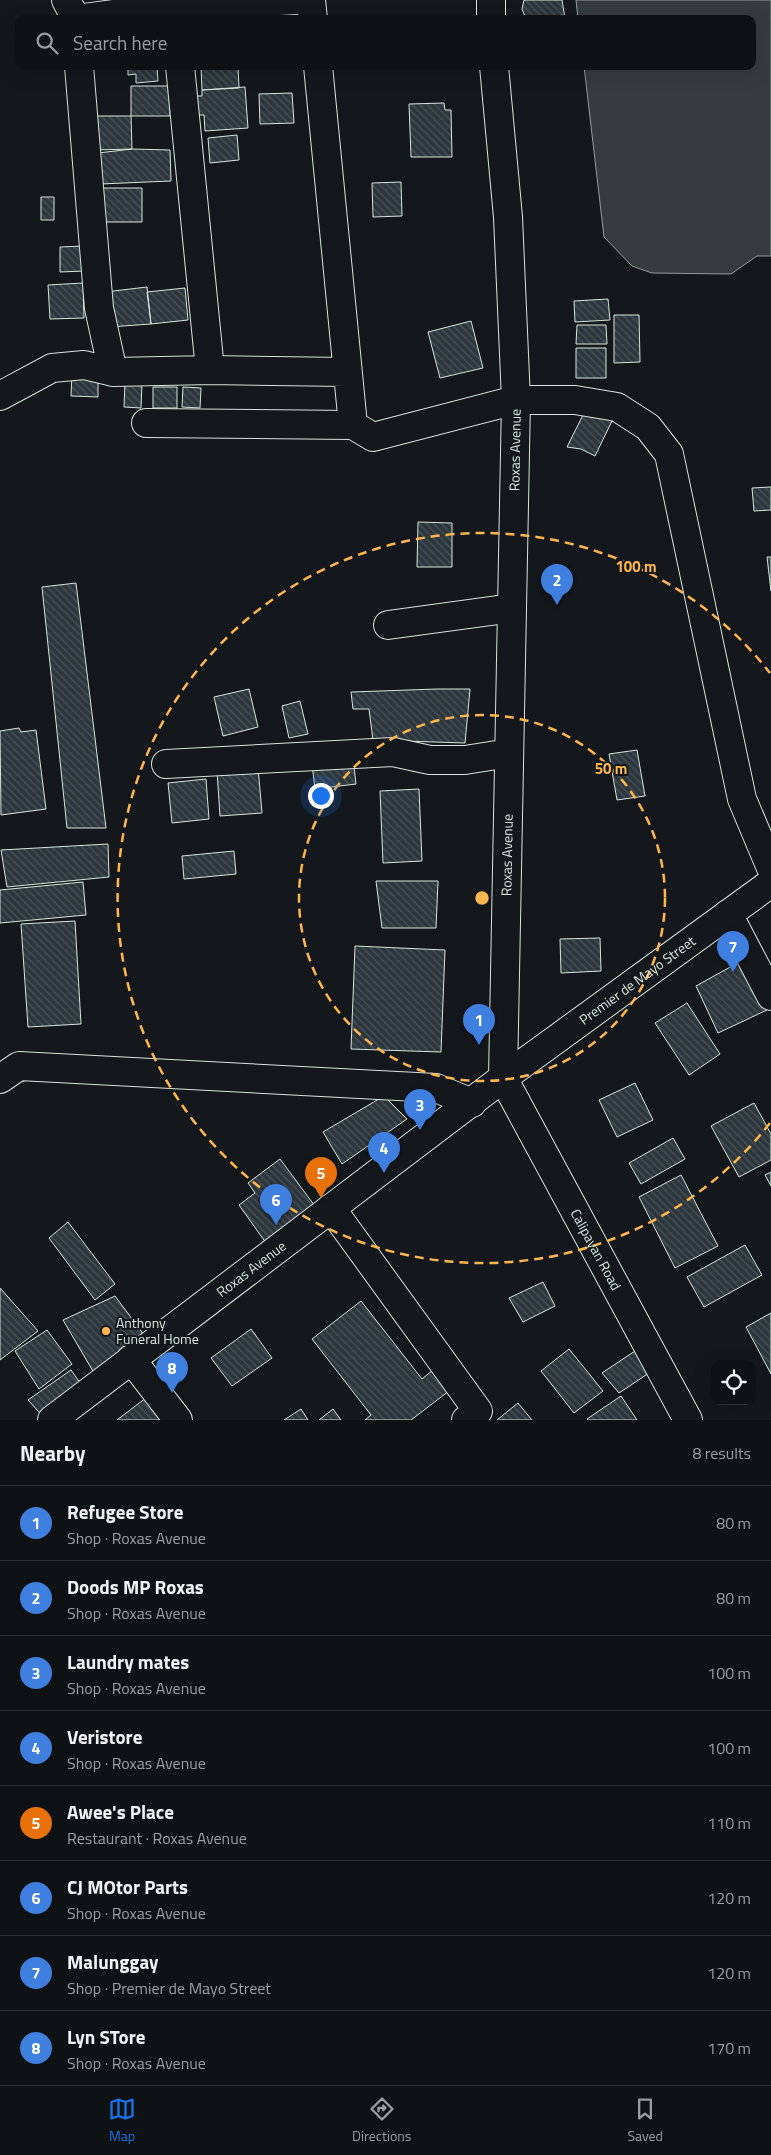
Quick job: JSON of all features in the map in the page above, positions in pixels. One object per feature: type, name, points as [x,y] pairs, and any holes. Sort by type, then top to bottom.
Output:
[{"type":"street","points":[[66,0],[74,15]]},
{"type":"street","points":[[114,15],[180,8],[298,0]]},
{"type":"street","points":[[311,0],[313,15]]},
{"type":"street","points":[[491,0],[491,15]]},
{"type":"street","points":[[79,70],[99,308],[113,372]]},
{"type":"street","points":[[180,70],[210,370]]},
{"type":"street","points":[[318,70],[353,425]]},
{"type":"street","name":"Roxas Avenue","points":[[52,1420],[503,1078],[516,400],[508,217],[494,70]]},
{"type":"street","points":[[0,396],[52,368],[84,365],[113,372],[210,370],[347,372]]},
{"type":"street","points":[[146,423],[353,425],[373,437],[516,400],[575,400],[617,407],[648,427],[669,454],[742,799],[771,868]]},
{"type":"street","points":[[388,625],[512,608]]},
{"type":"street","points":[[166,764],[393,752],[430,760],[465,760],[509,753]]},
{"type":"street","name":"Premier de Mayo Street","points":[[503,1078],[771,883]]},
{"type":"street","points":[[728,914],[771,996]]},
{"type":"street","points":[[0,1079],[19,1066],[59,1068],[436,1088],[472,1103]]},
{"type":"street","name":"Calipayan Road","points":[[503,1078],[688,1420]]},
{"type":"street","points":[[332,1208],[478,1411],[466,1420]]},
{"type":"street","points":[[131,1359],[178,1420]]},
{"type":"shaded area","points":[[576,0],[771,0],[771,256],[757,256],[731,274],[652,273],[632,266],[604,237],[584,70],[756,70],[756,15],[578,15]]},
{"type":"building","points":[[524,0],[562,0],[564,15],[524,15],[522,9]]},
{"type":"building","points":[[128,70],[157,70],[158,81],[136,83],[136,74],[128,75]]},
{"type":"building","points":[[201,70],[238,70],[239,88],[202,90]]},
{"type":"building","points":[[131,86],[169,86],[170,116],[131,116]]},
{"type":"building","points":[[245,87],[248,128],[205,131],[204,115],[198,115],[197,96],[202,96],[202,90]]},
{"type":"building","points":[[292,93],[294,123],[260,124],[259,94]]},
{"type":"building","points":[[444,103],[445,110],[451,110],[452,157],[411,157],[409,104]]},
{"type":"building","points":[[94,116],[131,116],[132,149],[94,150]]},
{"type":"building","points":[[237,135],[239,160],[210,163],[208,138]]},
{"type":"building","points":[[132,149],[170,150],[171,181],[100,184],[98,153]]},
{"type":"building","points":[[401,182],[402,216],[373,217],[372,183]]},
{"type":"building","points":[[100,188],[142,188],[142,222],[101,222]]},
{"type":"building","points":[[41,197],[54,197],[54,220],[41,220]]},
{"type":"building","points":[[84,246],[84,271],[60,272],[60,247]]},
{"type":"building","points":[[83,283],[84,318],[50,319],[48,285]]},
{"type":"building","points":[[147,287],[151,324],[109,327],[105,292]]},
{"type":"building","points":[[185,288],[188,320],[151,324],[147,292]]},
{"type":"building","points":[[608,299],[610,320],[575,322],[574,301]]},
{"type":"building","points":[[614,315],[639,315],[640,362],[614,363]]},
{"type":"building","points":[[471,321],[483,368],[440,378],[428,332]]},
{"type":"building","points":[[577,325],[606,325],[607,344],[576,344]]},
{"type":"building","points":[[576,348],[606,348],[606,378],[576,378]]},
{"type":"building","points":[[72,373],[98,373],[98,397],[71,396]]},
{"type":"building","points":[[125,382],[142,383],[141,408],[124,407]]},
{"type":"building","points":[[153,387],[177,387],[177,408],[153,408]]},
{"type":"building","points":[[183,387],[201,388],[200,408],[182,407]]},
{"type":"building","points":[[585,411],[598,413],[612,421],[595,456],[581,449],[567,447]]},
{"type":"building","points":[[771,487],[771,510],[754,511],[752,488]]},
{"type":"building","points":[[418,522],[452,523],[452,567],[417,567]]},
{"type":"building","points":[[767,557],[771,557],[771,591]]},
{"type":"building","points":[[76,583],[106,828],[67,828],[42,587]]},
{"type":"building","points":[[249,689],[258,727],[223,736],[214,697]]},
{"type":"building","points":[[470,689],[465,743],[373,740],[369,709],[353,709],[351,692]]},
{"type":"building","points":[[300,701],[308,734],[289,738],[282,706]]},
{"type":"building","points":[[19,728],[21,732],[36,730],[46,809],[1,815],[0,731]]},
{"type":"building","points":[[637,750],[645,796],[617,800],[609,754]]},
{"type":"building","points":[[353,758],[356,784],[315,789],[312,764]]},
{"type":"building","points":[[258,767],[262,813],[220,816],[217,771]]},
{"type":"building","points":[[206,779],[209,819],[172,823],[168,783]]},
{"type":"building","points":[[419,789],[422,861],[383,863],[380,791]]},
{"type":"building","points":[[108,844],[109,877],[7,887],[1,850]]},
{"type":"building","points":[[234,851],[236,874],[184,879],[182,856]]},
{"type":"building","points":[[376,881],[438,881],[436,928],[382,928]]},
{"type":"building","points":[[83,882],[86,915],[0,923],[0,890]]},
{"type":"building","points":[[75,921],[81,1024],[28,1027],[21,924]]},
{"type":"building","points":[[600,938],[601,971],[561,973],[560,939]]},
{"type":"building","points":[[355,946],[445,950],[441,1052],[351,1049]]},
{"type":"building","points":[[741,961],[767,1010],[718,1033],[696,986]]},
{"type":"building","points":[[687,1003],[720,1054],[689,1075],[655,1023]]},
{"type":"building","points":[[635,1083],[653,1120],[617,1137],[599,1100]]},
{"type":"building","points":[[384,1096],[407,1119],[342,1164],[323,1132]]},
{"type":"building","points":[[754,1103],[771,1134],[771,1160],[739,1177],[711,1126]]},
{"type":"building","points":[[673,1138],[685,1159],[641,1184],[629,1163]]},
{"type":"building","points":[[280,1159],[320,1213],[271,1250],[239,1205],[255,1193],[248,1183]]},
{"type":"building","points":[[771,1172],[771,1186],[765,1175]]},
{"type":"building","points":[[681,1175],[718,1246],[675,1268],[639,1197]]},
{"type":"building","points":[[68,1222],[115,1284],[95,1300],[49,1238]]},
{"type":"building","points":[[745,1245],[762,1275],[704,1307],[687,1277]]},
{"type":"building","points":[[543,1282],[555,1306],[523,1322],[509,1298]]},
{"type":"building","points":[[0,1288],[38,1331],[0,1360]]},
{"type":"building","name":"Anthony Funeral Home","points":[[115,1296],[150,1343],[97,1378],[63,1320]]},
{"type":"building","points":[[361,1301],[422,1379],[433,1370],[449,1391],[411,1420],[365,1420],[371,1415],[312,1339]]},
{"type":"building","points":[[771,1313],[771,1374],[746,1327]]},
{"type":"building","points":[[251,1329],[272,1358],[232,1386],[211,1358]]},
{"type":"building","points":[[47,1330],[72,1364],[39,1389],[15,1351]]},
{"type":"building","points":[[569,1349],[603,1391],[574,1413],[541,1371]]},
{"type":"building","points":[[638,1349],[652,1371],[619,1393],[602,1373]]},
{"type":"building","points":[[71,1370],[83,1387],[46,1420],[28,1400]]},
{"type":"building","points":[[151,1394],[166,1420],[117,1420]]},
{"type":"building","points":[[621,1396],[637,1420],[587,1419]]},
{"type":"building","points":[[518,1403],[532,1420],[497,1420]]},
{"type":"building","points":[[301,1409],[308,1420],[284,1420]]},
{"type":"building","points":[[333,1409],[341,1420],[319,1420]]},
{"type":"place","name":"Doods MP Roxas","points":[[557,605]]},
{"type":"place","name":"Malunggay","points":[[733,972]]},
{"type":"place","name":"Refugee Store","points":[[479,1045]]},
{"type":"place","name":"Laundry mates","points":[[420,1130]]},
{"type":"place","name":"Veristore","points":[[384,1173]]},
{"type":"place","name":"Awee's Place","points":[[321,1198]]},
{"type":"place","name":"CJ MOtor Parts","points":[[276,1225]]},
{"type":"place","name":"Anthony Funeral Home","points":[[106,1331]]},
{"type":"place","name":"Lyn STore","points":[[172,1393]]}]
